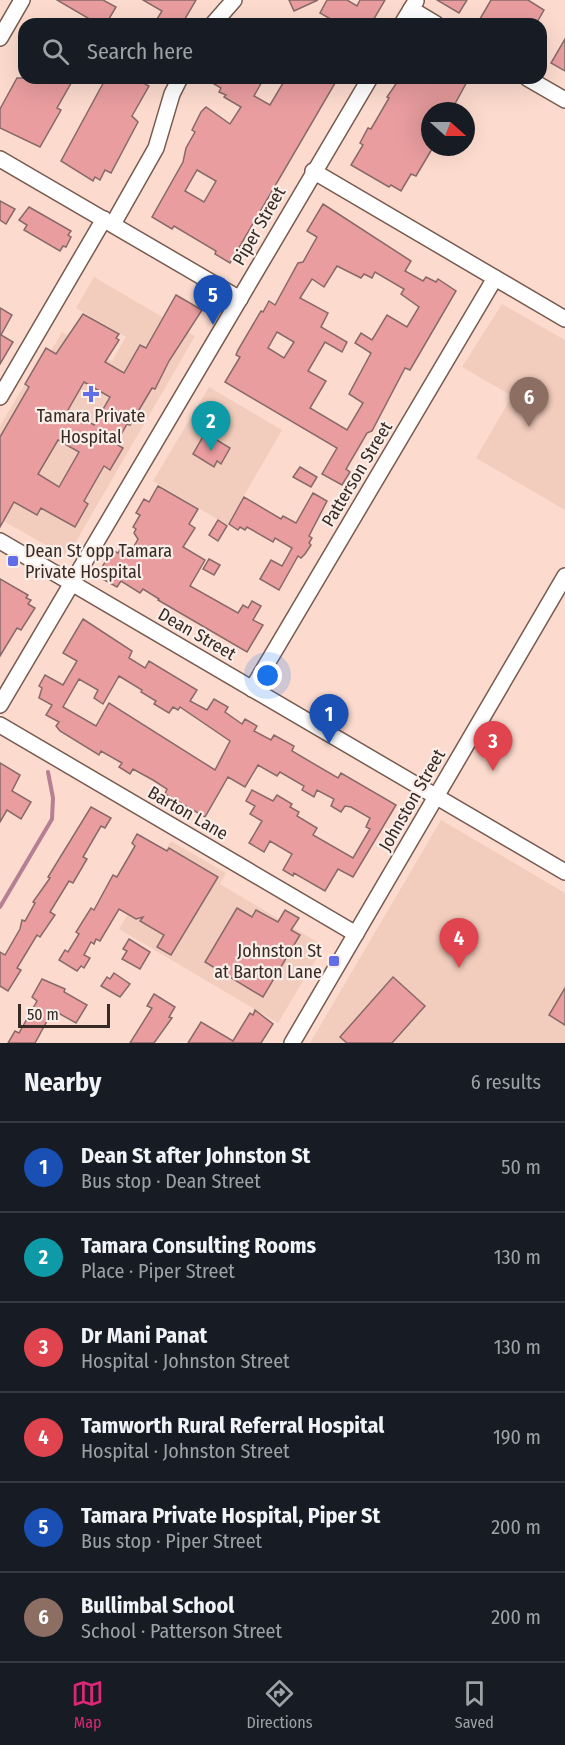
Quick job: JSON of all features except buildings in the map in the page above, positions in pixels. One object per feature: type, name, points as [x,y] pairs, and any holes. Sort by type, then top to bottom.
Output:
[{"type":"street","points":[[0,38],[22,0]]},
{"type":"street","points":[[218,18],[234,0]]},
{"type":"street","points":[[406,18],[414,4],[429,18]]},
{"type":"street","points":[[0,397],[156,148],[177,84]]},
{"type":"street","name":"Piper Street","points":[[0,705],[366,84]]},
{"type":"street","points":[[537,84],[565,100]]},
{"type":"street","points":[[0,159],[240,299]]},
{"type":"street","points":[[313,171],[565,319]]},
{"type":"street","name":"Patterson Street","points":[[252,689],[495,278]]},
{"type":"street","name":"Dean Street","points":[[0,541],[565,872]]},
{"type":"street","name":"Johnston Street","points":[[292,1043],[565,576]]},
{"type":"street","name":"Barton Lane","points":[[0,725],[356,934]]},
{"type":"shaded area","name":"Tamara Private Hospital","points":[[94,277],[195,336],[67,557],[0,519],[0,426],[46,349],[51,351],[62,332],[112,361],[126,337],[76,308]]},
{"type":"shaded area","points":[[502,304],[565,340],[565,510],[476,458],[512,396],[462,367]]},
{"type":"shaded area","points":[[209,387],[282,430],[227,525],[153,481]]},
{"type":"shaded area","points":[[441,820],[565,893],[565,1043],[310,1043]]},
{"type":"shaded area","points":[[171,841],[226,873],[220,884],[324,946],[278,1023],[119,929]]},
{"type":"waterway","points":[[0,907],[52,819],[53,798],[48,772]]},
{"type":"place","name":"Tamara Private Hospital, Piper St","points":[[213,325]]},
{"type":"place","name":"Tamara Private Hospital","points":[[91,394]]},
{"type":"place","name":"Bullimbal School","points":[[529,427]]},
{"type":"place","name":"Tamara Consulting Rooms","points":[[211,451]]},
{"type":"place","name":"Dean St opp Tamara Private Hospital","points":[[13,561]]},
{"type":"place","name":"Dean St after Johnston St","points":[[329,744]]},
{"type":"place","name":"Dr Mani Panat","points":[[493,771]]},
{"type":"place","name":"Johnston St at Barton Lane","points":[[334,961]]},
{"type":"place","name":"Tamworth Rural Referral Hospital","points":[[459,968]]}]
